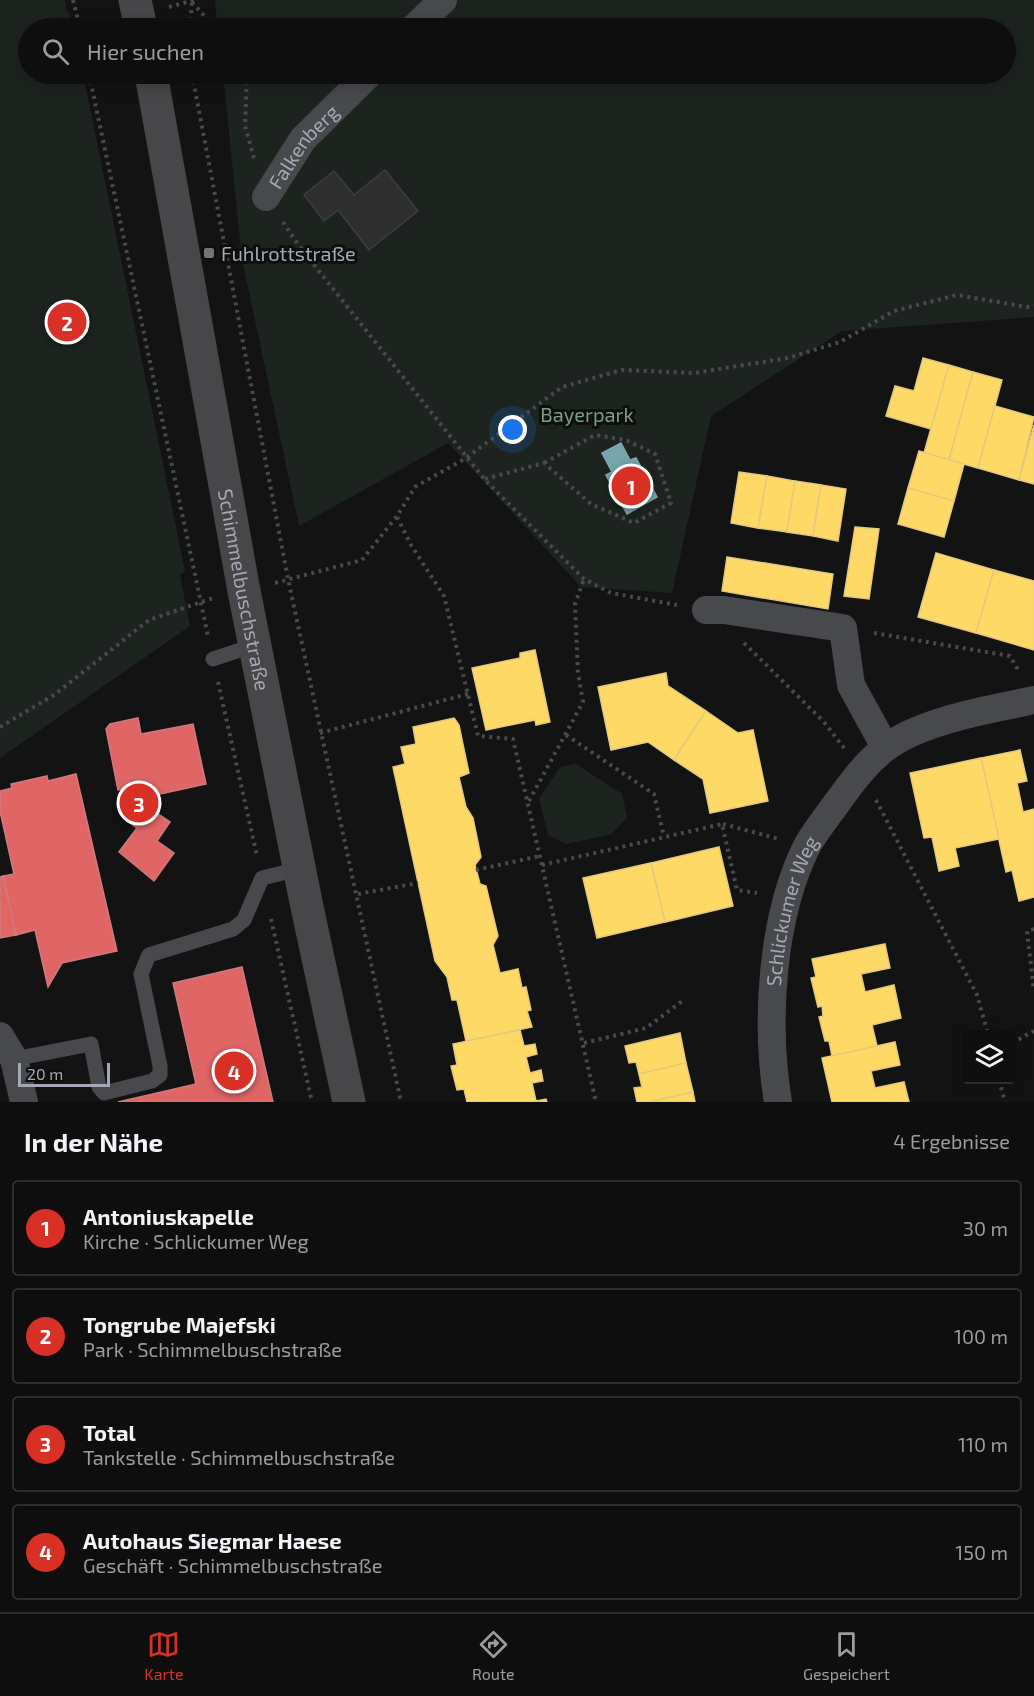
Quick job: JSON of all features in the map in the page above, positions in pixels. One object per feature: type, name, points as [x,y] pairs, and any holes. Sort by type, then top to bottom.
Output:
[{"type":"main road","points":[[135,0],[139,18]]},
{"type":"main road","name":"Schimmelbuschstraße","points":[[153,84],[244,591],[299,868],[349,1102]]},
{"type":"street","points":[[424,18],[443,0]]},
{"type":"street","name":"Falkenberg","points":[[266,197],[303,139],[359,84]]},
{"type":"street","points":[[706,610],[724,610],[843,628],[851,685],[885,747]]},
{"type":"street","name":"Schlickumer Weg","points":[[778,1102],[774,1073],[772,979],[789,898],[808,845],[860,771],[885,747],[940,721],[1028,688]]},
{"type":"street","points":[[7,1048],[24,1102]]},
{"type":"lane","points":[[213,659],[255,645]]},
{"type":"lane","points":[[7,1048],[91,1044],[99,1087],[104,1093],[153,1081],[160,1075],[160,1066],[141,974],[149,955],[234,929],[243,920],[262,878],[299,868]]},
{"type":"path","points":[[74,0],[78,18]]},
{"type":"path","points":[[190,18],[192,1]]},
{"type":"path","points":[[192,1],[206,18]]},
{"type":"path","points":[[91,84],[200,601],[312,1102]]},
{"type":"path","points":[[194,84],[288,579],[320,733],[358,894],[401,1102]]},
{"type":"path","points":[[247,84],[245,126],[266,197],[299,246],[484,480],[584,579],[610,593],[706,610]]},
{"type":"path","points":[[244,591],[362,560],[397,516],[415,487],[466,458],[562,387],[622,370],[694,373],[788,358],[840,342],[894,311],[957,295],[1027,307],[1034,306]]},
{"type":"path","points":[[484,480],[544,463],[595,435],[626,440],[655,454],[671,503],[634,522],[591,504],[544,463]]},
{"type":"path","points":[[397,516],[411,545],[444,596],[478,736],[513,739],[596,1102]]},
{"type":"path","points":[[528,801],[583,702],[578,672],[575,604],[584,579]]},
{"type":"path","points":[[0,727],[54,694],[149,620],[200,601]]},
{"type":"path","points":[[843,628],[1010,656],[1028,688]]},
{"type":"path","points":[[742,642],[824,722],[860,771],[977,995],[987,1030]]},
{"type":"path","points":[[320,733],[468,694]]},
{"type":"path","points":[[566,735],[654,794],[664,837]]},
{"type":"path","points":[[722,824],[737,890],[789,898]]},
{"type":"path","points":[[543,865],[722,824],[762,836]]},
{"type":"path","points":[[476,870],[540,856]]},
{"type":"path","points":[[358,894],[418,883]]},
{"type":"path","points":[[1034,929],[1027,931],[1034,991]]},
{"type":"path","points":[[584,1042],[646,1028],[685,999]]},
{"type":"path","points":[[1016,1040],[1034,1031]]},
{"type":"path","points":[[1000,1084],[1005,1102]]},
{"type":"green space","points":[[0,0],[65,0],[67,12],[71,18],[18,18],[18,84],[85,84],[185,571],[180,575],[190,626],[0,758]]},
{"type":"green space","name":"Bayerpark","points":[[218,0],[1034,0],[1034,317],[842,331],[711,416],[672,593],[581,587],[448,443],[299,526],[242,260],[224,84],[1016,84],[1016,18],[217,18],[215,2]]},
{"type":"green space","points":[[576,764],[622,794],[627,817],[612,834],[566,844],[548,835],[539,799],[560,767]]},
{"type":"building: Wohnen","points":[[923,358],[949,365],[931,429],[886,416],[895,386],[914,391]]},
{"type":"building: Wohnen","points":[[949,365],[973,372],[949,460],[924,453]]},
{"type":"building: Wohnen","points":[[973,372],[1002,380],[978,468],[949,460]]},
{"type":"building: Wohnen","points":[[995,406],[1034,417],[1019,480],[978,468]]},
{"type":"building: Wohnen","points":[[1034,425],[1034,484],[1019,480]]},
{"type":"building: Wohnen","points":[[919,451],[964,464],[954,501],[908,488]]},
{"type":"building: Wohnen","points":[[739,472],[767,476],[758,528],[731,523]]},
{"type":"building: Wohnen","points":[[767,476],[795,481],[787,532],[758,528]]},
{"type":"building: Wohnen","points":[[795,481],[821,485],[813,536],[787,532]]},
{"type":"building: Wohnen","points":[[821,485],[846,489],[838,541],[813,536]]},
{"type":"building: Wohnen","points":[[908,488],[954,501],[944,537],[898,524]]},
{"type":"building: Wohnen","points":[[855,527],[879,529],[869,599],[844,596]]},
{"type":"building: Wohnen","points":[[936,553],[994,570],[976,633],[918,617]]},
{"type":"building: Wohnen","points":[[727,557],[833,574],[828,609],[722,591]]},
{"type":"building: Wohnen","points":[[994,570],[1034,581],[1034,650],[976,633]]},
{"type":"building: Wohnen","points":[[535,650],[550,722],[536,725],[535,720],[486,730],[472,668],[520,658],[520,653]]},
{"type":"building: Wohnen","points":[[666,673],[668,686],[706,711],[674,760],[648,742],[611,750],[598,687]]},
{"type":"building: Wohnen","points":[[706,711],[738,733],[753,730],[768,801],[710,813],[703,779],[674,760]]},
{"type":"building: Wohnen","points":[[454,718],[459,725],[469,773],[459,777],[466,807],[473,818],[481,857],[475,865],[480,884],[486,886],[498,936],[493,945],[500,973],[518,969],[522,988],[526,987],[531,1010],[527,1011],[532,1027],[466,1041],[457,1000],[452,1000],[447,977],[435,961],[393,767],[405,764],[401,747],[416,744],[413,727]]},
{"type":"building: Wohnen","points":[[1020,750],[1027,781],[1017,783],[1023,812],[1034,809],[1034,897],[1019,901],[1012,870],[1006,872],[981,758]]},
{"type":"building: Wohnen","points":[[981,758],[999,839],[955,848],[959,866],[939,871],[932,837],[924,838],[910,773]]},
{"type":"building: Wohnen","points":[[719,847],[733,906],[665,922],[651,863]]},
{"type":"building: Wohnen","points":[[651,863],[665,922],[597,938],[583,878]]},
{"type":"building: Wohnen","points":[[885,944],[890,968],[861,974],[865,992],[894,985],[901,1018],[872,1025],[877,1046],[832,1056],[829,1041],[825,1041],[819,1017],[823,1016],[822,1006],[818,1007],[811,978],[816,977],[812,959]]},
{"type":"building: Wohnen","points":[[520,1030],[524,1046],[535,1044],[537,1054],[526,1057],[530,1073],[541,1070],[543,1081],[532,1083],[536,1101],[546,1099],[547,1102],[467,1102],[464,1089],[457,1090],[451,1066],[457,1065],[453,1044]]},
{"type":"building: Wohnen","points":[[680,1033],[686,1063],[639,1074],[636,1062],[629,1063],[625,1046]]},
{"type":"building: Wohnen","points":[[895,1042],[900,1065],[871,1071],[875,1088],[904,1082],[909,1102],[832,1102],[822,1058]]},
{"type":"building: Wohnen","points":[[686,1063],[693,1092],[650,1102],[637,1102],[634,1088],[642,1087],[639,1074]]},
{"type":"building: Wohnen","points":[[693,1092],[695,1102],[650,1102]]},
{"type":"building: Handel","points":[[138,718],[141,734],[193,724],[206,784],[151,796],[154,811],[170,822],[157,841],[174,853],[154,881],[119,852],[137,828],[127,821],[122,789],[118,790],[106,729],[110,724]]},
{"type":"building: Handel","points":[[76,774],[117,951],[62,963],[48,987],[35,930],[16,935],[3,876],[14,874],[0,811],[0,791],[12,788],[11,784],[47,776],[48,781]]},
{"type":"building: Handel","points":[[3,876],[16,935],[0,938],[0,877]]},
{"type":"building: Handel","points":[[242,967],[273,1102],[118,1102],[196,1084],[173,983]]},
{"type":"building: Öffentlich","points":[[621,443],[630,460],[636,458],[657,497],[627,514],[606,475],[612,472],[602,453]]},
{"type":"building: Sonstige","points":[[385,170],[418,211],[369,250],[338,210],[324,221],[304,195],[334,171],[354,195]]},
{"type":"place","name":"Fuhlrottstraße","points":[[209,253]]},
{"type":"place","name":"Tongrube Majefski","points":[[67,322]]},
{"type":"place","name":"Antoniuskapelle","points":[[631,486]]},
{"type":"place","name":"Total","points":[[139,803]]},
{"type":"place","name":"Autohaus Siegmar Haese","points":[[234,1071]]}]
